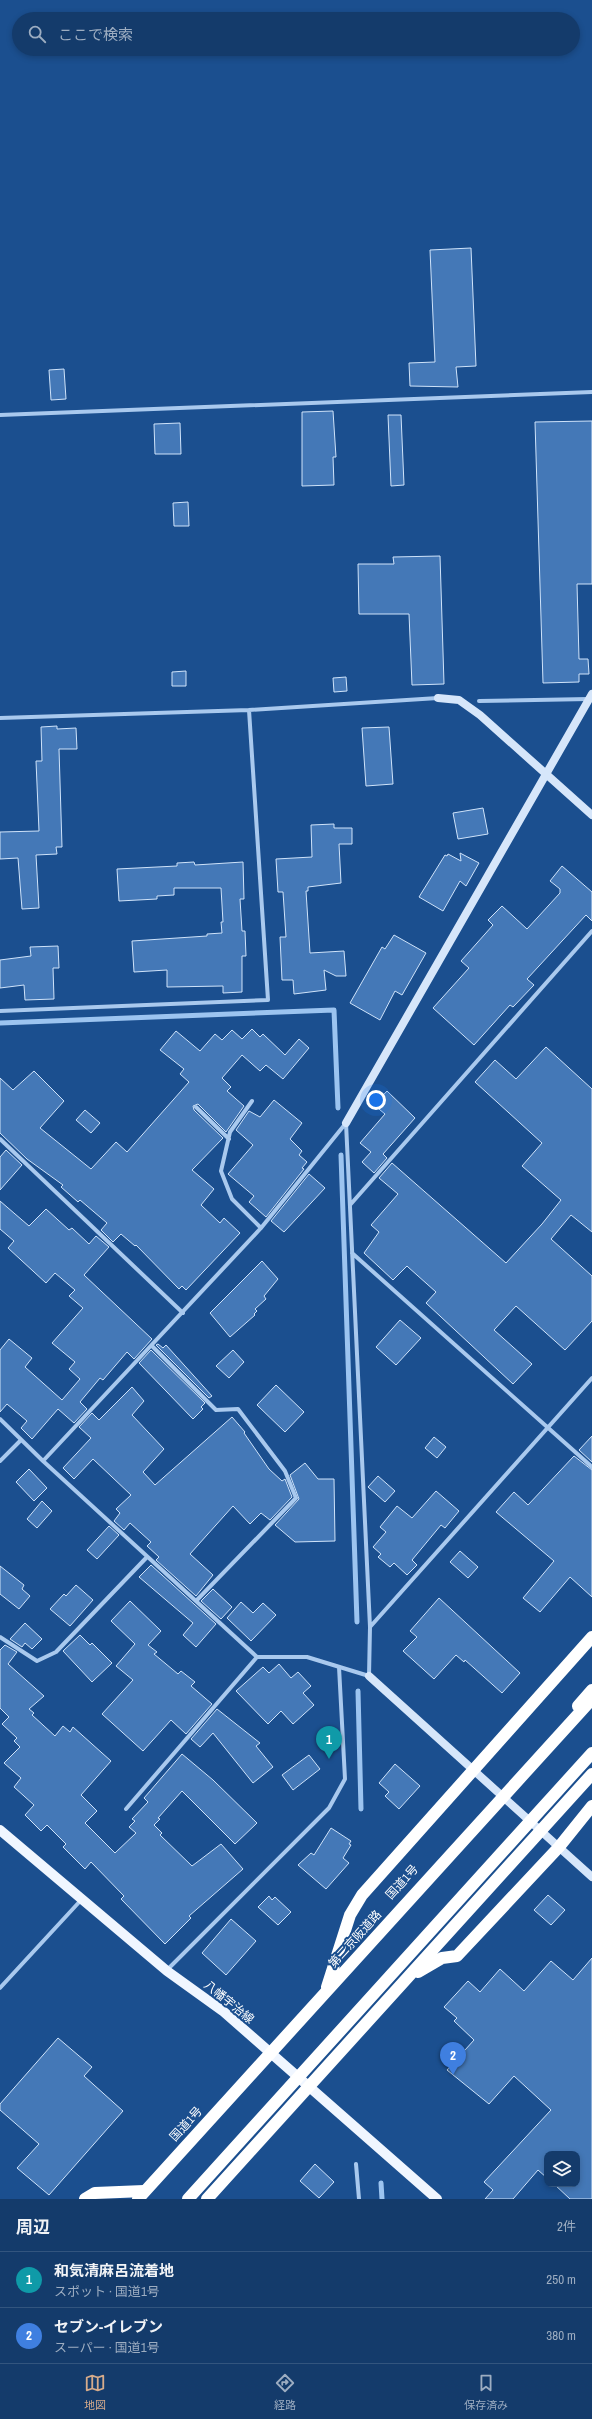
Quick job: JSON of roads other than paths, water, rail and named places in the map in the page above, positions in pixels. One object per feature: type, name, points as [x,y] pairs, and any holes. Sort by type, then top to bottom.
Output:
[{"type":"highway","points":[[327,1986],[350,1915],[362,1895],[473,1770],[586,1650],[592,1637]]},
{"type":"highway","name":"国道1号","points":[[139,2196],[269,2053],[327,1986],[592,1690]]},
{"type":"highway","name":"第二京阪道路","points":[[139,2196],[592,1699]]},
{"type":"highway","points":[[188,2199],[592,1753]]},
{"type":"highway","points":[[207,2199],[592,1774]]},
{"type":"highway","points":[[405,1981],[442,1958],[457,1956],[559,1847],[592,1806]]},
{"type":"highway","points":[[85,2199],[95,2193],[139,2196]]},
{"type":"main road","name":"八幡宇治線","points":[[0,1830],[167,1971],[224,2012],[436,2198]]},
{"type":"street","points":[[0,415],[592,392]]},
{"type":"street","points":[[479,701],[591,697]]},
{"type":"street","points":[[43,1461],[184,1313],[262,1228],[346,1123],[591,697]]},
{"type":"street","points":[[0,718],[249,710],[438,698],[459,700],[480,714],[592,815]]},
{"type":"street","points":[[0,1011],[268,1000],[249,710]]},
{"type":"street","points":[[350,1205],[592,931]]},
{"type":"street","points":[[252,1101],[230,1132],[221,1171],[232,1199],[262,1228]]},
{"type":"street","points":[[196,1108],[228,1139]]},
{"type":"street","points":[[346,1123],[370,1627],[369,1676]]},
{"type":"street","points":[[0,1139],[184,1313]]},
{"type":"street","points":[[352,1253],[592,1466]]},
{"type":"street","points":[[152,1346],[216,1410],[238,1409],[285,1471],[296,1498],[196,1601]]},
{"type":"street","points":[[370,1627],[592,1378]]},
{"type":"street","points":[[0,1419],[43,1461],[257,1657],[307,1657],[369,1676],[592,1877]]},
{"type":"street","points":[[0,1461],[21,1440]]},
{"type":"street","points":[[0,1636],[37,1661],[56,1652],[147,1557]]},
{"type":"street","points":[[126,1809],[257,1657]]},
{"type":"street","points":[[167,1971],[330,1808],[345,1779],[339,1667]]},
{"type":"street","points":[[0,1988],[82,1899]]},
{"type":"street","points":[[356,2164],[359,2199]]},
{"type":"waterway","points":[[0,1023],[334,1010],[338,1108]]},
{"type":"waterway","points":[[341,1155],[357,1622]]},
{"type":"waterway","points":[[358,1691],[361,1809]]},
{"type":"waterway","points":[[381,2183],[382,2199]]},
{"type":"place","name":"和気清麻呂流着地","points":[[329,1759]]},
{"type":"place","name":"セブン-イレブン","points":[[453,2075]]}]
